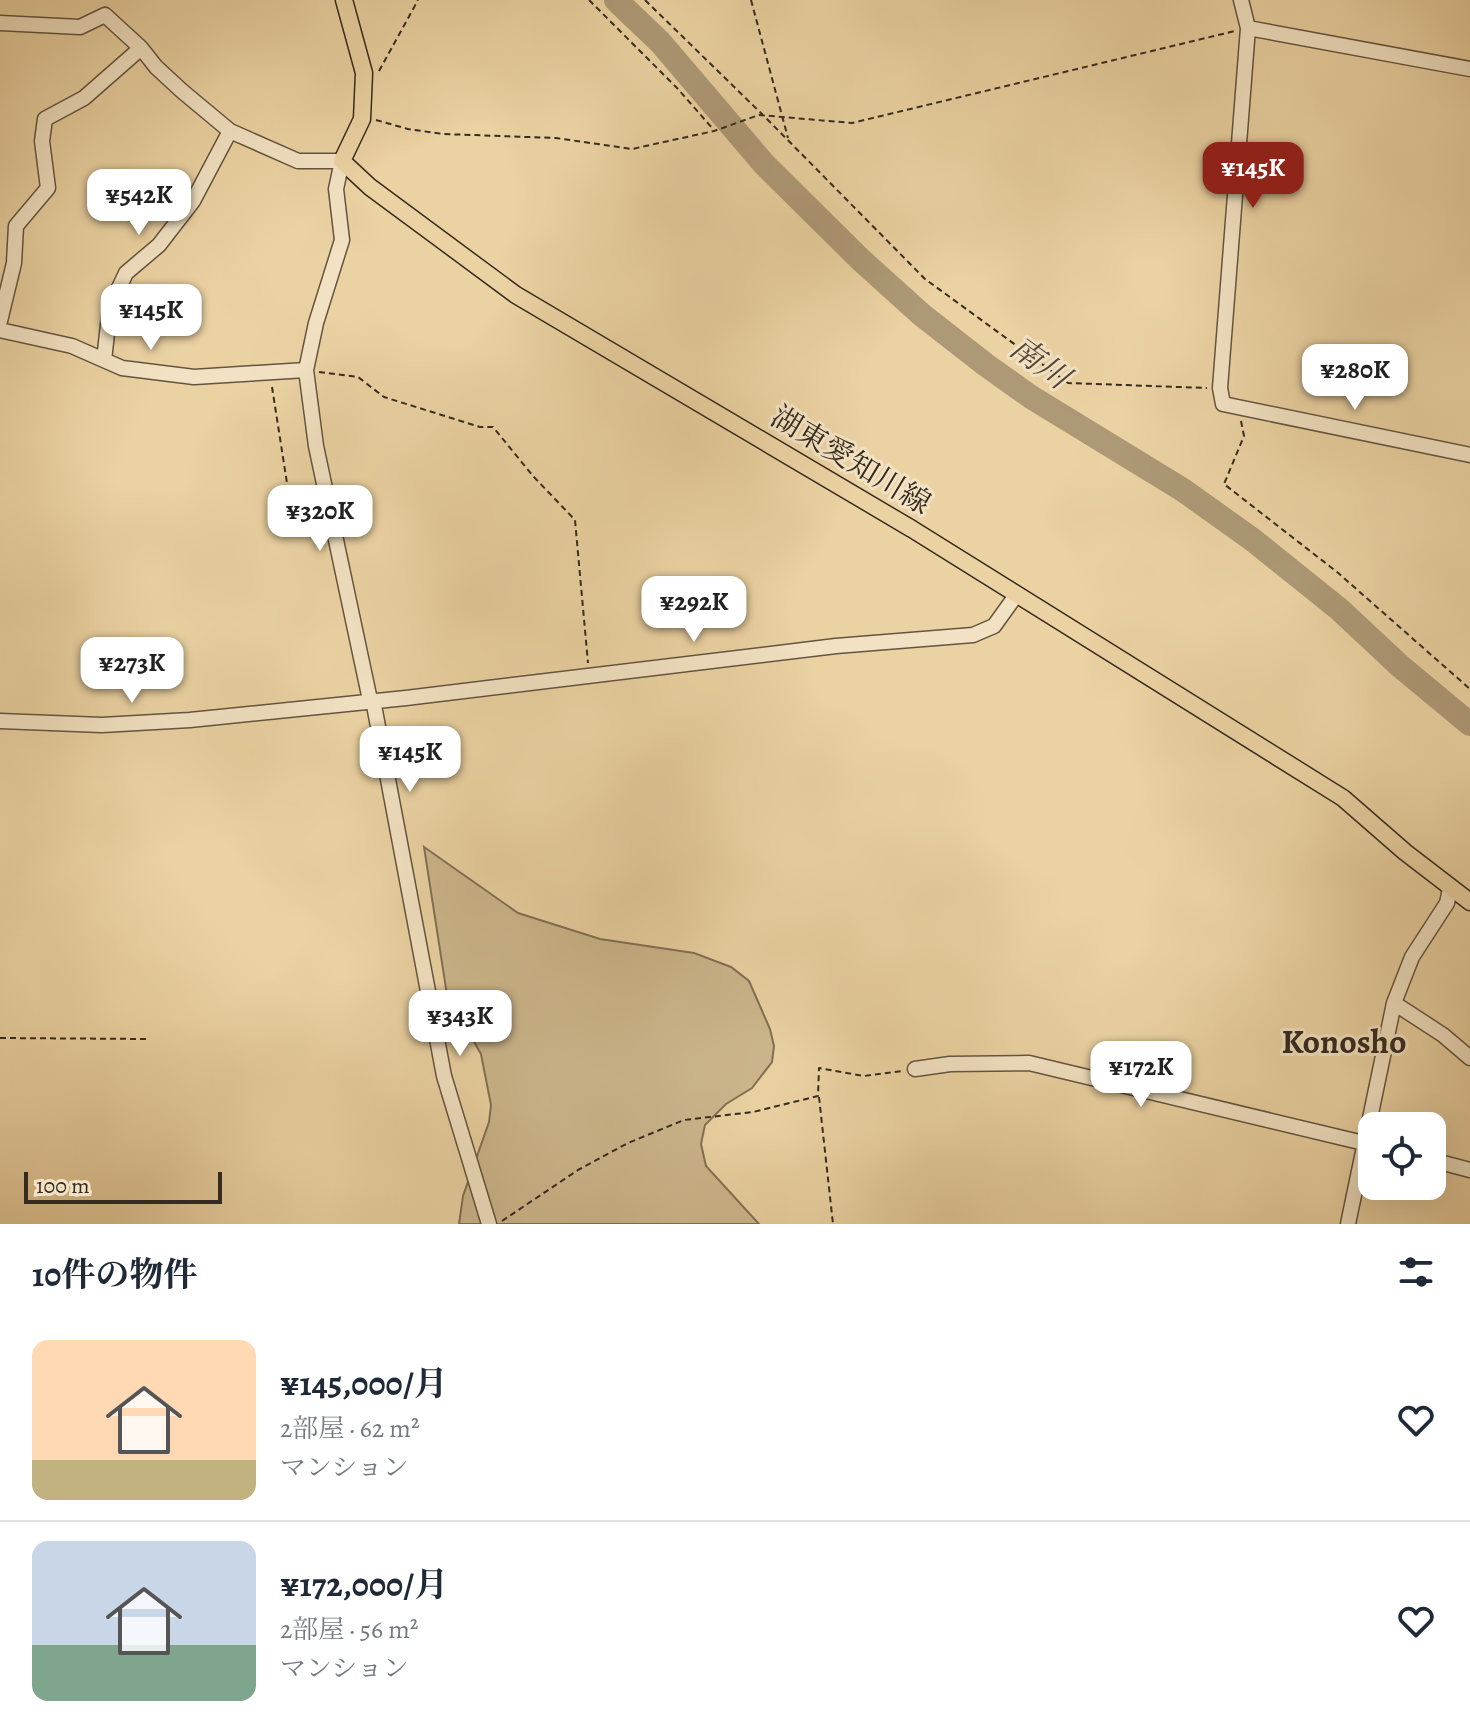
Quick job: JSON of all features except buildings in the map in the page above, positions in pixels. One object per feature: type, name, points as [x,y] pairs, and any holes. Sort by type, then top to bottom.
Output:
[{"type":"main road","points":[[342,161],[362,119],[364,73],[344,0]]},
{"type":"main road","name":"湖東愛知川線","points":[[342,161],[370,187],[516,295],[844,488],[1221,719],[1343,798],[1450,889],[1470,902]]},
{"type":"street","points":[[1241,0],[1248,28],[1220,388],[1223,404],[1470,455]]},
{"type":"street","points":[[0,23],[80,27],[105,15],[141,48],[156,67],[230,131],[298,161],[342,161],[336,189],[342,240],[316,323],[306,370],[316,446],[372,700],[444,1076],[489,1224]]},
{"type":"street","points":[[1248,28],[1470,69]]},
{"type":"street","points":[[0,321],[14,263],[16,226],[48,188],[42,141],[45,119],[84,98],[141,48]]},
{"type":"street","points":[[104,360],[110,307],[126,273],[159,245],[193,201],[230,131]]},
{"type":"street","points":[[0,330],[72,346],[122,368],[194,377],[306,370]]},
{"type":"street","points":[[0,721],[147,724],[836,646],[973,635],[994,626],[1017,594]]},
{"type":"street","points":[[1375,1112],[1394,1003],[1412,957],[1447,903],[1450,889]]},
{"type":"street","points":[[1394,1003],[1443,1035],[1470,1058]]},
{"type":"street","points":[[915,1069],[950,1064],[1029,1063],[1358,1141]]},
{"type":"street","points":[[1446,1164],[1470,1170]]},
{"type":"street","points":[[1348,1224],[1358,1186]]},
{"type":"path","points":[[373,79],[418,0]]},
{"type":"path","points":[[589,0],[677,88],[714,131]]},
{"type":"path","points":[[645,0],[925,279],[1068,383],[1220,388]]},
{"type":"path","points":[[751,0],[788,140]]},
{"type":"path","points":[[362,119],[360,115],[408,129],[443,134],[556,138],[632,149],[714,131],[759,115],[852,123],[1248,28]]},
{"type":"path","points":[[306,370],[358,377],[384,397],[465,423],[493,427],[533,476],[575,520],[590,675]]},
{"type":"path","points":[[270,372],[294,528]]},
{"type":"path","points":[[1239,408],[1244,436],[1224,484],[1337,572],[1470,689]]},
{"type":"path","points":[[0,1038],[148,1039]]},
{"type":"path","points":[[833,1224],[818,1096],[819,1068],[864,1076],[915,1069]]},
{"type":"path","points":[[497,1224],[578,1170],[628,1143],[684,1120],[753,1112],[818,1096]]},
{"type":"shaded area","points":[[424,847],[518,913],[600,939],[694,953],[731,967],[749,981],[770,1029],[774,1046],[772,1062],[752,1088],[726,1104],[705,1125],[701,1144],[706,1166],[759,1224],[459,1224],[463,1196],[489,1122],[491,1105],[481,1054],[447,995]]},
{"type":"waterway","name":"南川","points":[[616,0],[660,42],[764,164],[922,315],[1031,397],[1183,490],[1253,540],[1339,609],[1400,666],[1470,724]]},
{"type":"district","name":"Konosho","points":[[1344,1041]]}]
